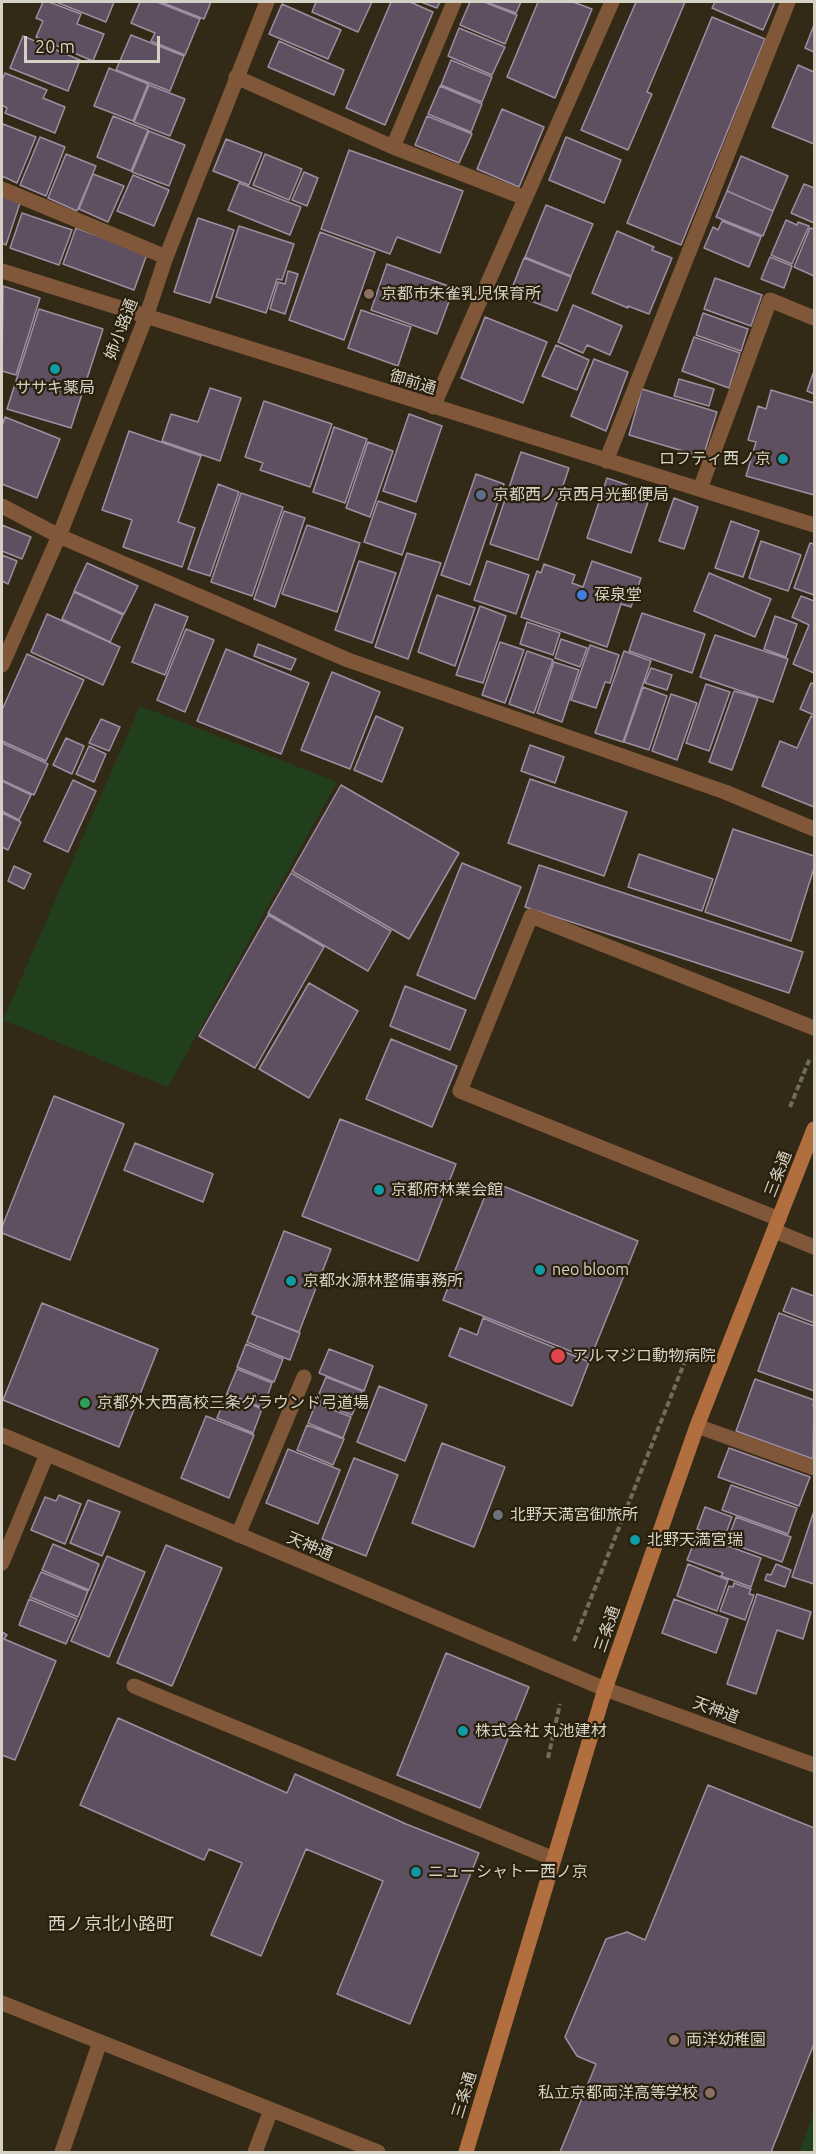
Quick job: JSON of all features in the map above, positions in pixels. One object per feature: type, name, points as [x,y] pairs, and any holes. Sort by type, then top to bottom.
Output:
[{"type":"main road","name":"三条通","points":[[466,2152],[605,1689],[697,1426],[814,1129]]},
{"type":"street","name":"姉小路通","points":[[2,665],[60,536],[146,317],[166,257],[267,2]]},
{"type":"street","points":[[393,147],[454,2]]},
{"type":"street","points":[[434,407],[612,2]]},
{"type":"street","points":[[606,461],[788,2]]},
{"type":"street","points":[[236,77],[393,147],[525,198]]},
{"type":"street","points":[[2,189],[166,257]]},
{"type":"street","name":"御前通","points":[[2,271],[814,525]]},
{"type":"street","points":[[700,489],[770,300],[814,318]]},
{"type":"street","points":[[2,506],[60,536],[348,660],[725,792],[814,829]]},
{"type":"street","points":[[814,1028],[531,916],[460,1091],[777,1225],[814,1247]]},
{"type":"street","points":[[238,1535],[304,1377]]},
{"type":"street","points":[[697,1426],[814,1468]]},
{"type":"street","name":"天神通","points":[[2,1435],[605,1689]]},
{"type":"street","points":[[2,1563],[47,1454]]},
{"type":"street","points":[[134,1686],[554,1859]]},
{"type":"street","name":"天神道","points":[[605,1689],[814,1765]]},
{"type":"street","points":[[2,2003],[378,2152]]},
{"type":"street","points":[[62,2152],[100,2042]]},
{"type":"street","points":[[255,2152],[271,2110]]},
{"type":"green space","points":[[140,706],[337,782],[168,1087],[3,1020]]},
{"type":"green space","points":[[814,2112],[814,2152],[799,2152]]},
{"type":"building","points":[[43,2],[49,2],[81,14],[77,24],[104,34],[93,61],[36,37],[43,21],[36,18]]},
{"type":"building","points":[[56,2],[114,2],[106,22]]},
{"type":"building","points":[[140,2],[157,2],[200,19],[185,55],[151,41],[155,33],[131,23]]},
{"type":"building","points":[[161,2],[211,2],[204,19]]},
{"type":"building","points":[[316,2],[372,2],[358,32],[312,12]]},
{"type":"building","points":[[391,2],[410,2],[433,12],[385,125],[346,108]]},
{"type":"building","points":[[421,2],[440,2],[437,8]]},
{"type":"building","points":[[470,2],[484,2],[517,15],[505,44],[460,25]]},
{"type":"building","points":[[486,2],[521,2],[516,13]]},
{"type":"building","points":[[538,2],[573,2],[592,9],[555,98],[507,77]]},
{"type":"building","points":[[636,2],[685,2],[647,92],[652,94],[628,150],[581,130]]},
{"type":"building","points":[[715,2],[775,2],[763,30],[712,8]]},
{"type":"building","points":[[282,4],[341,30],[328,59],[269,34]]},
{"type":"building","points":[[712,17],[765,39],[681,245],[627,223]]},
{"type":"building","points":[[814,25],[814,52],[805,48]]},
{"type":"building","points":[[459,28],[505,47],[492,75],[448,56]]},
{"type":"building","points":[[131,35],[184,56],[170,91],[116,70]]},
{"type":"building","points":[[23,36],[80,60],[68,91],[10,68]]},
{"type":"building","points":[[279,41],[344,70],[334,95],[268,67]]},
{"type":"building","points":[[451,60],[492,77],[482,102],[441,85]]},
{"type":"building","points":[[798,65],[814,72],[814,144],[772,127]]},
{"type":"building","points":[[109,68],[148,84],[133,121],[94,106]]},
{"type":"building","points":[[5,73],[47,90],[43,98],[65,107],[55,133],[5,113],[7,108],[2,105],[2,80]]},
{"type":"building","points":[[149,85],[185,99],[170,136],[134,122]]},
{"type":"building","points":[[440,86],[482,104],[471,132],[428,114]]},
{"type":"building","points":[[502,109],[544,127],[519,187],[477,169]]},
{"type":"building","points":[[113,116],[148,130],[131,171],[97,157]]},
{"type":"building","points":[[427,116],[472,134],[459,163],[415,145]]},
{"type":"building","points":[[3,124],[36,137],[17,183],[2,176]]},
{"type":"building","points":[[149,131],[185,145],[169,186],[132,172]]},
{"type":"building","points":[[40,137],[65,147],[46,196],[20,185]]},
{"type":"building","points":[[566,137],[621,160],[604,203],[549,180]]},
{"type":"building","points":[[226,139],[262,153],[249,185],[213,171]]},
{"type":"building","points":[[349,150],[463,191],[440,253],[397,237],[390,254],[321,229]]},
{"type":"building","points":[[66,154],[96,166],[77,211],[48,198]]},
{"type":"building","points":[[265,154],[302,169],[289,200],[253,185]]},
{"type":"building","points":[[741,156],[788,176],[773,211],[727,191]]},
{"type":"building","points":[[304,172],[318,178],[307,206],[292,200]]},
{"type":"building","points":[[93,174],[124,186],[108,222],[79,209]]},
{"type":"building","points":[[133,175],[169,190],[154,226],[117,211]]},
{"type":"building","points":[[239,183],[301,207],[290,235],[228,210]]},
{"type":"building","points":[[804,184],[814,188],[814,223],[791,213]]},
{"type":"building","points":[[727,191],[773,211],[763,236],[716,217]]},
{"type":"building","points":[[2,193],[21,200],[6,245],[2,243]]},
{"type":"building","points":[[546,205],[593,224],[571,276],[525,257]]},
{"type":"building","points":[[22,213],[72,230],[59,265],[10,248]]},
{"type":"building","points":[[198,218],[234,230],[210,303],[174,292]]},
{"type":"building","points":[[786,220],[797,225],[798,222],[809,226],[792,264],[771,255]]},
{"type":"building","points":[[722,221],[761,237],[749,267],[704,248],[713,227],[718,230]]},
{"type":"building","points":[[239,226],[294,244],[282,280],[277,279],[266,313],[216,297]]},
{"type":"building","points":[[76,228],[147,254],[134,290],[63,264]]},
{"type":"building","points":[[810,228],[814,229],[814,276],[794,267]]},
{"type":"building","points":[[617,231],[654,247],[652,250],[672,258],[649,314],[592,293]]},
{"type":"building","points":[[320,232],[375,252],[344,340],[289,320]]},
{"type":"building","points":[[770,257],[792,266],[784,288],[761,279]]},
{"type":"building","points":[[524,258],[571,277],[557,311],[510,293]]},
{"type":"building","points":[[387,264],[454,288],[437,334],[371,310]]},
{"type":"building","points":[[288,271],[298,274],[285,314],[270,309],[278,282],[285,284]]},
{"type":"building","points":[[715,278],[762,295],[751,326],[704,309]]},
{"type":"building","points":[[3,286],[40,298],[16,375],[2,371]]},
{"type":"building","points":[[573,305],[622,326],[610,355],[587,345],[583,353],[558,342]]},
{"type":"building","name":"ササキ薬局","points":[[39,309],[103,329],[71,428],[7,409]]},
{"type":"building","points":[[361,310],[411,327],[398,366],[348,348]]},
{"type":"building","points":[[703,313],[748,329],[741,351],[696,335]]},
{"type":"building","points":[[485,317],[547,342],[523,403],[461,378]]},
{"type":"building","points":[[694,337],[740,353],[729,388],[682,371]]},
{"type":"building","points":[[556,345],[589,360],[577,390],[542,376]]},
{"type":"building","points":[[594,359],[628,372],[606,431],[571,416]]},
{"type":"building","points":[[814,371],[814,394],[807,391]]},
{"type":"building","points":[[679,379],[714,389],[709,406],[674,396]]},
{"type":"building","points":[[210,388],[241,398],[220,461],[162,441],[171,414],[198,422]]},
{"type":"building","points":[[642,389],[717,412],[703,457],[629,435]]},
{"type":"building","name":"ロフティ西ノ京","points":[[771,390],[814,403],[814,495],[746,476],[756,442],[748,440],[758,406],[766,409]]},
{"type":"building","points":[[264,401],[332,424],[310,487],[260,470],[263,463],[245,457]]},
{"type":"building","points":[[409,414],[442,426],[416,502],[383,491]]},
{"type":"building","points":[[5,417],[60,439],[37,498],[2,484],[2,426]]},
{"type":"building","points":[[334,427],[367,439],[345,503],[313,492]]},
{"type":"building","points":[[129,431],[201,456],[178,522],[195,528],[182,567],[123,547],[132,520],[102,510]]},
{"type":"building","points":[[368,442],[393,451],[370,517],[346,508]]},
{"type":"building","points":[[521,452],[569,468],[538,560],[490,544]]},
{"type":"building","points":[[476,474],[504,484],[470,585],[441,575]]},
{"type":"building","points":[[607,478],[651,493],[631,553],[587,538]]},
{"type":"building","points":[[218,484],[239,492],[210,576],[188,569]]},
{"type":"building","points":[[241,493],[283,507],[252,596],[211,582]]},
{"type":"building","points":[[674,498],[698,507],[684,549],[659,541]]},
{"type":"building","points":[[378,501],[416,514],[402,555],[364,542]]},
{"type":"building","points":[[284,511],[305,518],[275,607],[254,599]]},
{"type":"building","points":[[731,521],[759,531],[743,577],[715,568]]},
{"type":"building","points":[[2,525],[31,537],[22,559],[2,551]]},
{"type":"building","points":[[307,525],[360,543],[337,612],[282,594]]},
{"type":"building","points":[[761,541],[801,555],[788,591],[749,578]]},
{"type":"building","points":[[810,543],[814,544],[814,595],[794,588]]},
{"type":"building","points":[[407,553],[441,563],[408,659],[375,647]]},
{"type":"building","points":[[2,555],[17,561],[8,584],[2,581]]},
{"type":"building","points":[[359,561],[396,573],[372,643],[335,630]]},
{"type":"building","points":[[487,561],[529,575],[516,614],[474,600]]},
{"type":"building","name":"葆泉堂","points":[[592,561],[641,578],[631,607],[621,604],[607,647],[521,617],[537,571],[541,573],[544,564],[575,575],[572,583],[583,587]]},
{"type":"building","points":[[87,563],[138,586],[124,614],[74,591]]},
{"type":"building","points":[[709,573],[771,599],[755,637],[694,611]]},
{"type":"building","points":[[74,592],[123,615],[110,642],[62,619]]},
{"type":"building","points":[[437,595],[475,608],[455,666],[418,652]]},
{"type":"building","points":[[801,596],[814,601],[814,673],[793,664],[809,625],[792,617]]},
{"type":"building","points":[[155,604],[188,617],[165,675],[132,662]]},
{"type":"building","points":[[480,606],[506,616],[483,683],[456,675]]},
{"type":"building","points":[[642,613],[705,634],[692,673],[629,651]]},
{"type":"building","points":[[47,614],[120,647],[103,685],[31,652]]},
{"type":"building","points":[[775,616],[797,624],[786,657],[764,649]]},
{"type":"building","points":[[527,622],[560,633],[553,655],[520,644]]},
{"type":"building","points":[[186,629],[214,640],[185,712],[157,700]]},
{"type":"building","points":[[715,635],[788,659],[773,702],[700,677]]},
{"type":"building","points":[[561,639],[587,648],[580,667],[555,658]]},
{"type":"building","points":[[500,642],[524,650],[505,703],[482,695]]},
{"type":"building","points":[[258,644],[296,659],[291,670],[254,656]]},
{"type":"building","points":[[590,645],[619,655],[610,683],[605,682],[596,708],[571,700]]},
{"type":"building","points":[[226,649],[309,683],[281,754],[197,721]]},
{"type":"building","points":[[527,651],[553,660],[534,713],[509,704]]},
{"type":"building","points":[[624,651],[651,661],[623,742],[595,733]]},
{"type":"building","points":[[27,654],[84,680],[46,761],[2,741],[2,710]]},
{"type":"building","points":[[554,662],[579,670],[562,722],[537,713]]},
{"type":"building","points":[[651,668],[672,675],[667,690],[645,683]]},
{"type":"building","points":[[332,672],[380,692],[350,769],[301,750]]},
{"type":"building","points":[[811,683],[814,684],[814,715],[800,709]]},
{"type":"building","points":[[706,684],[730,692],[709,751],[686,743]]},
{"type":"building","points":[[643,687],[667,696],[649,750],[624,742]]},
{"type":"building","points":[[734,691],[758,698],[732,770],[709,762]]},
{"type":"building","points":[[671,694],[697,703],[677,760],[652,751]]},
{"type":"building","points":[[376,716],[403,728],[382,782],[354,770]]},
{"type":"building","points":[[811,716],[814,718],[814,807],[762,786],[780,741],[797,748]]},
{"type":"building","points":[[101,719],[120,727],[109,751],[89,743]]},
{"type":"building","points":[[66,738],[84,746],[72,774],[53,765]]},
{"type":"building","points":[[2,743],[48,764],[34,795],[2,780]]},
{"type":"building","points":[[530,745],[564,757],[555,783],[521,771]]},
{"type":"building","points":[[89,746],[106,754],[94,782],[76,774]]},
{"type":"building","points":[[530,779],[627,812],[604,876],[508,843]]},
{"type":"building","points":[[73,780],[96,791],[68,852],[44,841]]},
{"type":"building","points":[[2,781],[31,795],[19,820],[2,811]]},
{"type":"building","points":[[341,785],[459,853],[409,939],[292,871]]},
{"type":"building","points":[[2,813],[21,822],[8,850],[2,847]]},
{"type":"building","points":[[733,829],[814,856],[814,868],[791,941],[705,912]]},
{"type":"building","points":[[639,854],[713,879],[702,911],[628,887]]},
{"type":"building","points":[[462,863],[521,887],[475,999],[417,975]]},
{"type":"building","points":[[539,865],[803,952],[789,993],[525,907]]},
{"type":"building","points":[[14,866],[31,874],[24,889],[8,881]]},
{"type":"building","points":[[291,873],[391,931],[368,971],[268,913]]},
{"type":"building","points":[[268,915],[324,947],[255,1068],[199,1036]]},
{"type":"building","points":[[309,983],[358,1011],[309,1098],[259,1069]]},
{"type":"building","points":[[405,986],[466,1010],[450,1050],[390,1026]]},
{"type":"building","points":[[391,1039],[457,1066],[432,1127],[366,1099]]},
{"type":"building","points":[[54,1096],[124,1124],[70,1260],[2,1233],[2,1227]]},
{"type":"building","name":"京都府林業会館","points":[[340,1119],[456,1164],[418,1261],[302,1216]]},
{"type":"building","points":[[135,1143],[213,1174],[203,1202],[124,1170]]},
{"type":"building","name":"neo bloom","points":[[491,1181],[638,1241],[590,1359],[443,1300]]},
{"type":"building","name":"京都水源林整備事務所","points":[[284,1231],[331,1249],[299,1332],[252,1314]]},
{"type":"building","points":[[792,1288],[814,1296],[814,1323],[783,1311]]},
{"type":"building","points":[[42,1303],[158,1349],[119,1447],[3,1400]]},
{"type":"building","points":[[779,1313],[814,1326],[814,1391],[758,1371]]},
{"type":"building","points":[[257,1316],[300,1333],[290,1360],[247,1342]]},
{"type":"building","points":[[483,1318],[589,1362],[572,1406],[449,1356],[460,1328],[477,1335]]},
{"type":"building","points":[[246,1344],[283,1359],[274,1382],[237,1367]]},
{"type":"building","points":[[329,1349],[373,1366],[364,1391],[319,1373]]},
{"type":"building","points":[[237,1369],[272,1383],[263,1408],[227,1393]]},
{"type":"building","points":[[326,1377],[362,1391],[352,1415],[316,1401]]},
{"type":"building","points":[[755,1379],[814,1400],[813,1459],[736,1431]]},
{"type":"building","points":[[379,1386],[427,1405],[405,1461],[357,1442]]},
{"type":"building","points":[[227,1394],[262,1409],[253,1433],[217,1418]]},
{"type":"building","points":[[316,1403],[351,1417],[343,1438],[308,1423]]},
{"type":"building","points":[[206,1416],[254,1435],[229,1498],[181,1478]]},
{"type":"building","points":[[307,1425],[344,1439],[333,1465],[297,1450]]},
{"type":"building","points":[[442,1443],[505,1467],[474,1547],[412,1523]]},
{"type":"building","points":[[729,1448],[810,1477],[799,1506],[718,1477]]},
{"type":"building","points":[[288,1449],[340,1470],[318,1524],[266,1503]]},
{"type":"building","points":[[354,1458],[398,1475],[366,1556],[322,1539]]},
{"type":"building","points":[[731,1485],[797,1508],[788,1534],[722,1510]]},
{"type":"building","points":[[59,1495],[81,1504],[65,1544],[31,1530],[45,1497],[56,1501]]},
{"type":"building","points":[[88,1500],[120,1512],[102,1556],[70,1543]]},
{"type":"building","points":[[705,1507],[732,1517],[724,1539],[697,1529]]},
{"type":"building","points":[[814,1511],[814,1584],[792,1577]]},
{"type":"building","points":[[736,1517],[791,1537],[782,1562],[727,1542]]},
{"type":"building","points":[[697,1535],[761,1558],[751,1587],[721,1576],[723,1573],[687,1560]]},
{"type":"building","points":[[53,1544],[99,1564],[89,1590],[42,1570]]},
{"type":"building","points":[[166,1545],[222,1568],[172,1686],[117,1663]]},
{"type":"building","points":[[107,1556],[145,1572],[109,1657],[71,1641]]},
{"type":"building","points":[[688,1564],[728,1580],[717,1611],[677,1596]]},
{"type":"building","points":[[776,1564],[791,1570],[785,1587],[765,1580],[767,1574],[771,1575]]},
{"type":"building","points":[[41,1572],[88,1591],[78,1617],[30,1597]]},
{"type":"building","points":[[734,1583],[751,1589],[749,1594],[754,1595],[745,1620],[720,1611],[729,1586],[733,1587]]},
{"type":"building","points":[[757,1594],[811,1612],[803,1639],[777,1630],[756,1694],[727,1684]]},
{"type":"building","points":[[29,1599],[77,1619],[66,1644],[19,1625]]},
{"type":"building","points":[[674,1599],[728,1619],[716,1653],[662,1633]]},
{"type":"building","points":[[2,1632],[7,1635],[4,1639],[56,1661],[15,1760],[2,1755]]},
{"type":"building","name":"株式会社 丸池建材","points":[[446,1653],[529,1687],[480,1808],[397,1775]]},
{"type":"building","name":"ニューシャトー西ノ京","points":[[118,1718],[287,1793],[295,1774],[406,1824],[479,1853],[410,2024],[337,1994],[383,1881],[306,1849],[261,1956],[211,1935],[242,1863],[209,1849],[204,1860],[80,1805]]},
{"type":"building","points":[[708,1785],[814,1828],[814,2044],[771,2152],[560,2152],[596,2064],[577,2056],[565,2037],[606,1939],[627,1932],[645,1940]]},
{"type":"place","name":"京都市朱雀乳児保育所","points":[[369,294]]},
{"type":"place","name":"ササキ薬局","points":[[55,369]]},
{"type":"place","name":"ロフティ西ノ京","points":[[783,459]]},
{"type":"place","name":"京都西ノ京西月光郵便局","points":[[481,495]]},
{"type":"place","name":"葆泉堂","points":[[582,595]]},
{"type":"place","name":"京都府林業会館","points":[[379,1190]]},
{"type":"place","name":"neo bloom","points":[[540,1270]]},
{"type":"place","name":"京都水源林整備事務所","points":[[291,1281]]},
{"type":"place","name":"アルマジロ動物病院","points":[[558,1356]]},
{"type":"place","name":"京都外大西高校三条グラウンド弓道場","points":[[85,1403]]},
{"type":"place","name":"北野天満宮御旅所","points":[[498,1515]]},
{"type":"place","name":"北野天満宮瑞","points":[[635,1540]]},
{"type":"place","name":"株式会社 丸池建材","points":[[463,1731]]},
{"type":"place","name":"ニューシャトー西ノ京","points":[[416,1872]]},
{"type":"place","name":"両洋幼稚園","points":[[674,2040]]},
{"type":"place","name":"私立京都両洋高等学校","points":[[710,2093]]},
{"type":"district","name":"西ノ京北小路町","points":[[111,1924]]}]
